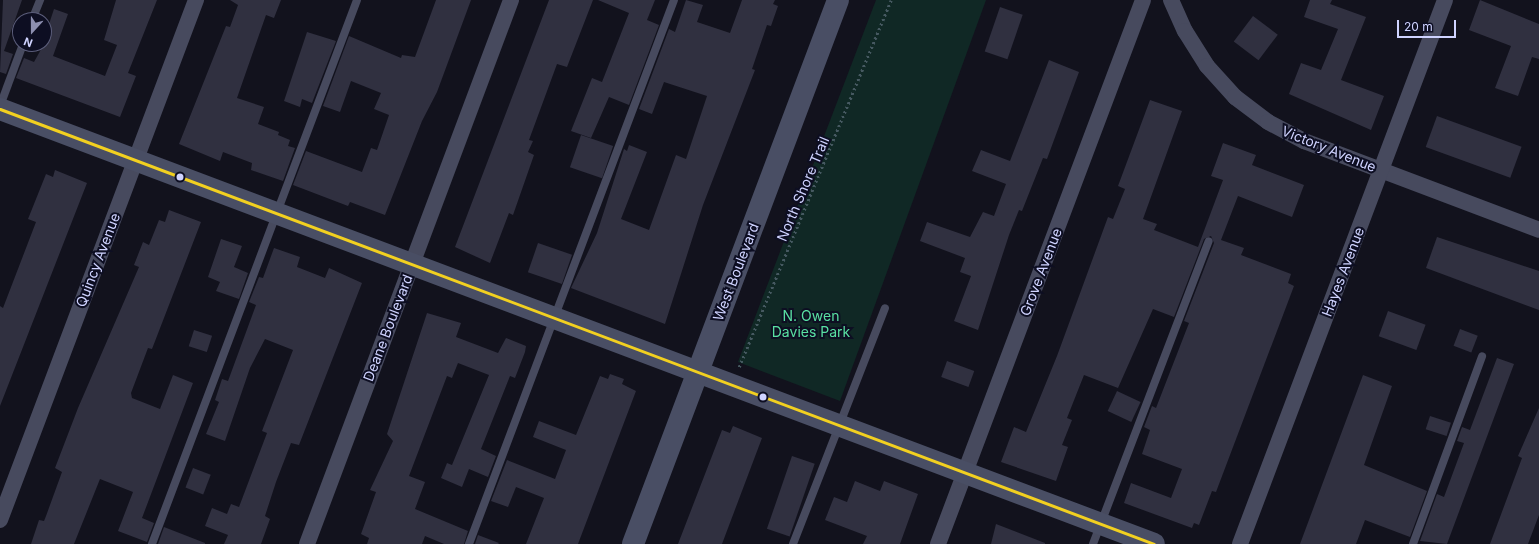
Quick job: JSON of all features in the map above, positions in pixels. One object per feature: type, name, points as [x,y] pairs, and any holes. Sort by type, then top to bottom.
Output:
[{"type":"street","name":"Quincy Avenue","points":[[0,520],[196,0]]},
{"type":"street","name":"Deane Boulevard","points":[[307,544],[511,0]]},
{"type":"street","name":"West Boulevard","points":[[633,544],[838,0]]},
{"type":"street","name":"Grove Avenue","points":[[938,544],[1143,0]]},
{"type":"street","name":"Victory Avenue","points":[[1172,0],[1185,31],[1207,66],[1251,110],[1304,142],[1539,230]]},
{"type":"street","name":"Hayes Avenue","points":[[1240,544],[1445,0]]},
{"type":"street","points":[[0,109],[1154,544]]},
{"type":"lane","points":[[35,12],[40,0]]},
{"type":"lane","points":[[152,544],[357,0]]},
{"type":"lane","points":[[469,544],[556,319],[674,0]]},
{"type":"lane","points":[[0,106],[20,52]]},
{"type":"lane","points":[[1093,544],[1209,241]]},
{"type":"lane","points":[[793,544],[885,308]]},
{"type":"lane","points":[[1413,544],[1482,356]]},
{"type":"path","name":"North Shore Trail","points":[[730,385],[891,0]]},
{"type":"green space","name":"N. Owen Davies Park","points":[[876,0],[986,0],[840,401],[738,362]]},
{"type":"building","points":[[3,0],[22,0],[18,12],[12,12],[12,28],[4,51],[13,54],[6,74],[0,72]]},
{"type":"building","points":[[116,0],[157,0],[128,73],[136,76],[120,117],[16,78],[24,58],[34,62],[40,52],[52,52],[52,15],[54,9],[68,14],[53,56],[105,76],[117,45],[104,40]]},
{"type":"building","points":[[230,0],[281,0],[274,18],[266,15],[237,98],[264,107],[258,124],[279,132],[278,135],[290,140],[288,146],[295,148],[283,181],[251,170],[252,163],[223,152],[220,161],[179,144],[226,26],[230,27],[238,5]]},
{"type":"building","points":[[436,0],[471,0],[437,92],[422,121],[385,215],[350,202],[348,206],[293,185],[306,151],[362,172],[371,148],[377,150],[389,115],[374,109],[381,93],[351,81],[340,112],[323,106],[349,36],[401,58],[402,55],[415,57]]},
{"type":"building","points":[[549,0],[593,0],[567,67],[557,64],[529,140],[533,141],[528,152],[534,155],[513,215],[509,213],[490,263],[455,247]]},
{"type":"building","points":[[598,0],[655,0],[647,20],[659,25],[629,105],[609,97],[591,138],[571,131],[592,78],[602,82],[629,13]]},
{"type":"building","points":[[686,0],[703,5],[697,22],[730,33],[742,0],[775,0],[773,4],[778,6],[771,26],[767,25],[752,69],[755,70],[703,205],[665,324],[571,288],[597,233],[624,149],[627,151],[629,145],[647,152],[621,219],[649,230],[676,155],[686,159],[707,96],[664,82],[652,114],[639,109],[669,29],[675,32]]},
{"type":"building","points":[[1310,0],[1332,0],[1330,4],[1366,17],[1341,80],[1384,96],[1371,130],[1289,94],[1301,63],[1321,70],[1338,29],[1304,17]]},
{"type":"building","points":[[1480,0],[1539,24],[1539,59],[1532,57],[1518,96],[1495,88],[1511,46],[1469,30]]},
{"type":"building","points":[[1000,7],[1023,15],[1007,59],[985,51]]},
{"type":"building","points":[[1253,16],[1278,35],[1258,60],[1234,42]]},
{"type":"building","points":[[307,32],[336,41],[312,103],[302,99],[300,107],[284,101]]},
{"type":"building","points":[[1049,60],[1079,72],[1047,159],[1043,158],[1022,211],[1019,210],[1009,235],[978,330],[954,321],[971,276],[960,272],[965,258],[920,241],[927,222],[970,237],[983,212],[994,216],[1006,184],[972,171],[981,150],[1010,161]]},
{"type":"building","points":[[1150,100],[1182,111],[1143,219],[1157,224],[1154,230],[1198,247],[1223,180],[1211,176],[1223,143],[1256,155],[1252,165],[1304,185],[1292,217],[1238,196],[1221,240],[1244,248],[1241,255],[1291,274],[1288,283],[1294,286],[1216,492],[1212,491],[1199,525],[1194,523],[1192,528],[1124,503],[1131,483],[1171,498],[1182,469],[1142,454],[1150,430],[1144,427],[1152,406],[1156,408],[1189,323],[1184,321],[1214,243],[1211,236],[1204,239],[1174,317],[1153,309],[1118,388],[1084,375],[1067,418],[1072,420],[1062,445],[1068,447],[1056,481],[1001,462],[1014,427],[1026,432],[1057,356],[1108,217],[1113,219],[1125,189],[1118,186]]},
{"type":"building","points":[[1437,116],[1522,147],[1510,178],[1426,147]]},
{"type":"building","points":[[581,135],[613,146],[602,178],[570,167]]},
{"type":"building","points":[[55,170],[87,183],[0,406],[0,306],[3,308],[36,222],[28,219],[46,174],[53,177]]},
{"type":"building","points":[[169,210],[201,222],[152,349],[148,348],[131,393],[132,398],[160,409],[173,375],[193,383],[142,518],[154,523],[147,542],[118,531],[133,492],[100,479],[74,544],[31,544],[39,520],[44,521],[62,472],[55,468],[78,408],[139,267],[134,265],[143,242],[149,245],[159,220],[165,222]]},
{"type":"building","points":[[1437,237],[1539,271],[1539,310],[1426,268]]},
{"type":"building","points":[[221,239],[242,246],[234,267],[248,273],[239,299],[216,291],[220,282],[208,277]]},
{"type":"building","points":[[538,243],[572,255],[562,284],[528,272]]},
{"type":"building","points":[[274,248],[300,257],[297,267],[325,278],[329,268],[362,283],[299,445],[291,443],[265,516],[270,519],[261,544],[224,544],[228,535],[205,526],[212,508],[227,514],[231,504],[239,507],[267,433],[262,431],[293,350],[265,339],[250,368],[225,441],[206,434],[219,402],[215,400],[222,379],[228,381],[256,305],[249,302],[259,277],[263,278]]},
{"type":"building","points":[[1388,311],[1426,325],[1416,350],[1379,336]]},
{"type":"building","points":[[427,313],[461,323],[456,337],[498,353],[506,338],[526,346],[525,352],[515,378],[510,376],[481,449],[496,456],[488,477],[469,469],[462,487],[441,478],[447,463],[452,465],[489,375],[458,363],[452,378],[447,376],[409,476],[425,482],[415,509],[468,531],[464,544],[444,544],[425,536],[422,544],[367,544],[369,538],[361,534],[376,492],[370,490],[393,441],[387,434]]},
{"type":"building","points":[[1460,329],[1478,336],[1471,353],[1454,346]]},
{"type":"building","points":[[194,330],[212,336],[207,352],[189,346]]},
{"type":"building","points":[[1497,358],[1514,364],[1447,544],[1420,541],[1437,494],[1444,497],[1464,443],[1457,441],[1462,427],[1470,430]]},
{"type":"building","points":[[947,361],[974,371],[968,387],[941,377]]},
{"type":"building","points":[[610,374],[624,379],[622,384],[636,391],[578,544],[526,544],[544,498],[516,487],[508,507],[491,501],[507,460],[555,479],[566,450],[533,437],[539,421],[576,435],[600,376],[608,379]]},
{"type":"building","points":[[1363,375],[1392,386],[1364,465],[1427,491],[1410,537],[1365,520],[1356,544],[1300,544]]},
{"type":"building","points":[[1117,391],[1141,402],[1131,422],[1108,411]]},
{"type":"building","points":[[1539,408],[1539,515],[1528,544],[1490,544],[1522,458],[1518,456]]},
{"type":"building","points":[[1430,416],[1451,423],[1447,436],[1426,429]]},
{"type":"building","points":[[733,426],[762,438],[722,544],[678,544],[722,430],[730,433]]},
{"type":"building","points":[[792,456],[815,464],[790,537],[767,529]]},
{"type":"building","points":[[193,468],[211,475],[203,494],[185,488]]},
{"type":"building","points":[[855,481],[880,491],[884,481],[918,494],[900,544],[863,544],[867,536],[825,520],[834,497],[847,502]]},
{"type":"building","points":[[996,524],[1045,543],[1045,544],[991,544]]},
{"type":"building","points":[[164,527],[205,543],[205,544],[158,544]]},
{"type":"building","points":[[478,535],[499,543],[475,544]]},
{"type":"transit line","points":[[0,109],[1154,544]]}]
